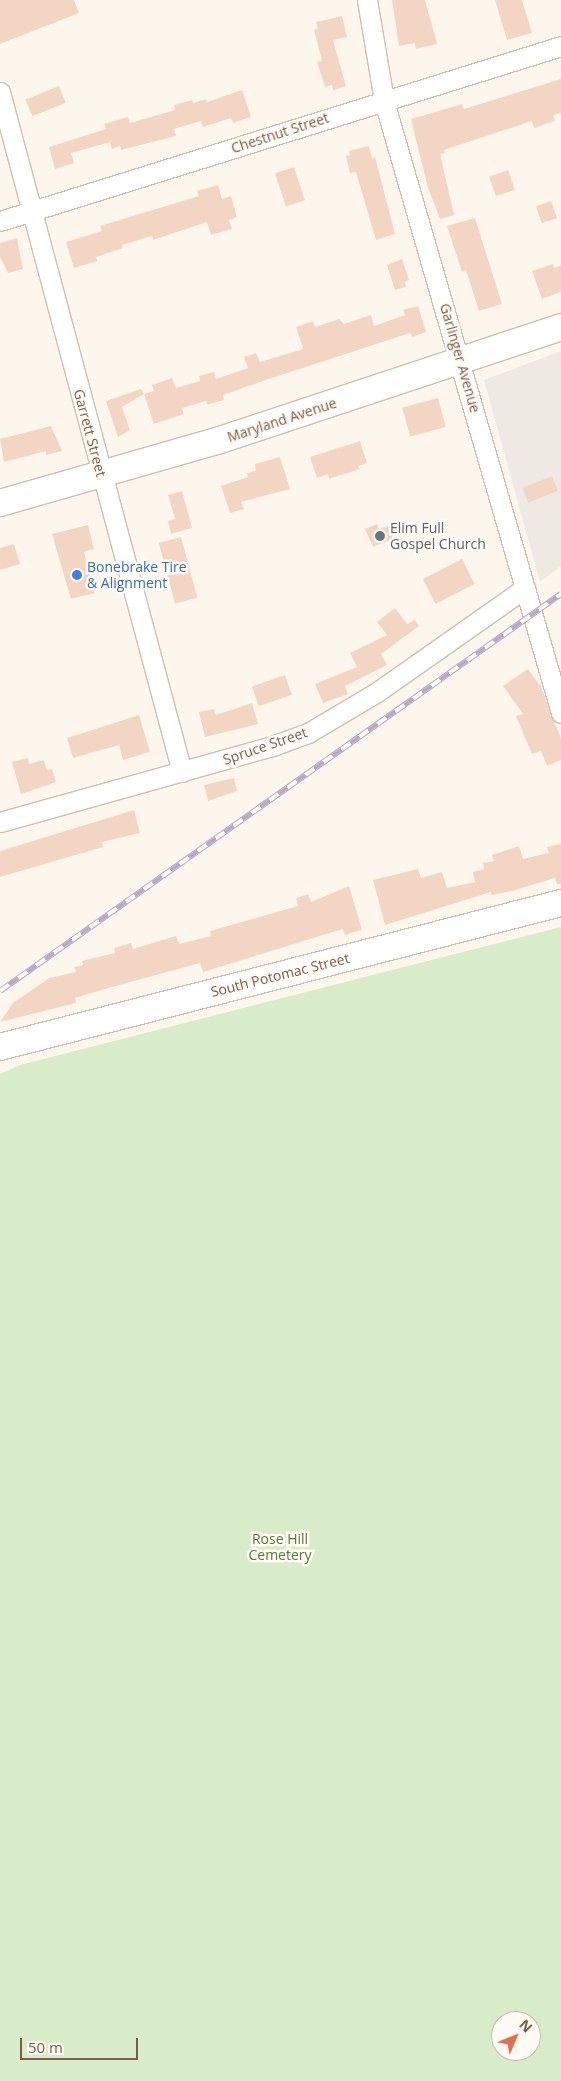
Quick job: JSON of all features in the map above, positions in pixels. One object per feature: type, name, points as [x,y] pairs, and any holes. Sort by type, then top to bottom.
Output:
[{"type":"street","name":"Garlinger Avenue","points":[[367,0],[384,101],[461,360],[524,588],[561,713]]},
{"type":"street","name":"Chestnut Street","points":[[0,221],[561,46]]},
{"type":"street","name":"Garrett Street","points":[[0,92],[30,213],[182,772]]},
{"type":"street","name":"Maryland Avenue","points":[[0,504],[101,476],[561,327]]},
{"type":"street","name":"Spruce Street","points":[[0,822],[182,772],[308,732],[377,692],[524,588]]},
{"type":"street","name":"South Potomac Street","points":[[0,1047],[561,903]]},
{"type":"shaded area","points":[[561,351],[561,566],[540,582],[484,380]]},
{"type":"green space","name":"Rose Hill Cemetery","points":[[561,927],[561,2081],[0,2081],[0,1074],[20,1065]]},
{"type":"building","points":[[0,0],[74,0],[79,13],[0,44]]},
{"type":"building","points":[[392,0],[425,0],[437,44],[416,49],[415,43],[399,46]]},
{"type":"building","points":[[495,0],[522,0],[532,33],[507,40]]},
{"type":"building","points":[[342,16],[347,37],[333,40],[346,86],[333,90],[332,85],[325,87],[317,62],[322,61],[314,30],[318,29],[316,22]]},
{"type":"building","points":[[561,79],[561,113],[553,115],[555,121],[534,128],[532,121],[444,150],[445,153],[440,154],[454,215],[440,219],[428,188],[411,119],[462,104],[464,109]]},
{"type":"building","points":[[59,86],[66,103],[32,116],[26,99]]},
{"type":"building","points":[[242,90],[251,117],[233,123],[231,118],[203,127],[201,121],[174,129],[176,136],[121,150],[120,146],[112,149],[110,142],[71,153],[74,163],[55,169],[49,147],[106,129],[104,124],[128,117],[130,123],[175,110],[174,105],[192,100],[193,103],[206,99],[207,102]]},
{"type":"building","points":[[369,146],[372,158],[375,157],[395,234],[376,240],[356,172],[350,173],[346,156],[350,155],[349,151]]},
{"type":"building","points":[[294,167],[305,200],[286,206],[275,173]]},
{"type":"building","points":[[508,170],[515,190],[496,196],[489,177]]},
{"type":"building","points":[[218,185],[222,199],[231,196],[237,217],[229,220],[232,229],[211,235],[207,222],[153,240],[152,236],[122,245],[123,248],[96,257],[97,261],[74,268],[66,242],[102,231],[100,226],[199,196],[197,191]]},
{"type":"building","points":[[551,201],[557,218],[542,223],[536,206]]},
{"type":"building","points":[[475,218],[502,304],[479,311],[466,270],[462,272],[447,226]]},
{"type":"building","points":[[17,238],[23,269],[8,273],[0,257],[0,243]]},
{"type":"building","points":[[402,259],[409,280],[405,282],[406,287],[395,290],[387,265]]},
{"type":"building","points":[[553,264],[554,268],[561,265],[561,292],[542,299],[532,271]]},
{"type":"building","points":[[418,306],[426,332],[412,337],[410,333],[263,381],[223,395],[224,400],[207,405],[206,401],[182,408],[184,414],[154,424],[144,394],[154,391],[152,385],[172,378],[176,388],[200,381],[199,376],[214,372],[216,379],[248,368],[244,357],[256,353],[260,362],[300,350],[303,348],[296,327],[313,321],[315,327],[339,319],[344,324],[371,315],[374,326],[405,315],[403,310]]},
{"type":"building","points":[[141,389],[144,394],[122,407],[130,430],[118,437],[106,401]]},
{"type":"building","points":[[438,398],[446,427],[410,437],[402,408]]},
{"type":"building","points":[[51,426],[62,451],[46,455],[46,451],[4,462],[0,439]]},
{"type":"building","points":[[360,441],[367,463],[358,466],[360,469],[329,479],[328,474],[317,478],[310,457]]},
{"type":"building","points":[[280,457],[290,489],[241,502],[244,509],[230,513],[221,486],[248,477],[247,473],[256,471],[255,464]]},
{"type":"building","points":[[552,476],[558,491],[528,503],[522,488]]},
{"type":"building","points":[[182,491],[192,528],[171,534],[168,521],[175,519],[168,495]]},
{"type":"building","name":"Elim Full Gospel Church","points":[[377,524],[379,529],[388,526],[393,539],[373,547],[365,529]]},
{"type":"building","name":"Bonebrake Tire & Alignment","points":[[88,525],[94,549],[84,552],[95,593],[71,599],[52,534]]},
{"type":"building","points":[[181,537],[197,598],[175,604],[159,543]]},
{"type":"building","points":[[14,544],[20,564],[0,570],[0,548]]},
{"type":"building","points":[[462,559],[475,584],[436,604],[423,579]]},
{"type":"building","points":[[395,608],[407,624],[415,620],[419,626],[381,654],[387,665],[345,686],[348,694],[323,703],[315,684],[357,667],[350,653],[387,635],[377,622]]},
{"type":"building","points":[[528,669],[541,687],[561,739],[561,760],[547,766],[541,751],[532,754],[516,716],[523,714],[503,686]]},
{"type":"building","points":[[285,675],[292,695],[259,706],[252,686]]},
{"type":"building","points":[[252,703],[258,724],[205,737],[199,712],[214,709],[216,715]]},
{"type":"building","points":[[139,715],[150,752],[123,760],[119,745],[73,758],[67,738]]},
{"type":"building","points":[[28,758],[29,764],[44,760],[47,770],[52,769],[56,782],[21,794],[12,762]]},
{"type":"building","points":[[234,778],[237,791],[208,801],[204,785]]},
{"type":"building","points":[[134,810],[140,833],[102,842],[103,847],[0,877],[0,851]]},
{"type":"building","points":[[561,844],[561,884],[557,884],[555,878],[512,891],[491,895],[491,892],[385,925],[373,880],[418,869],[421,878],[442,872],[447,888],[475,882],[473,872],[484,869],[483,863],[494,861],[492,855],[519,846],[523,859],[549,853],[547,847]]},
{"type":"building","points":[[349,886],[362,930],[345,935],[343,929],[203,972],[200,963],[75,998],[76,1003],[0,1022],[13,1003],[49,978],[76,972],[74,967],[83,965],[82,961],[115,953],[114,948],[131,943],[133,949],[176,936],[179,944],[211,936],[210,931],[298,906],[296,898],[308,894],[311,902]]},
{"type":"railway","points":[[0,991],[561,594]]},
{"type":"place","name":"Elim Full Gospel Church","points":[[380,536]]},
{"type":"place","name":"Bonebrake Tire & Alignment","points":[[77,575]]}]
